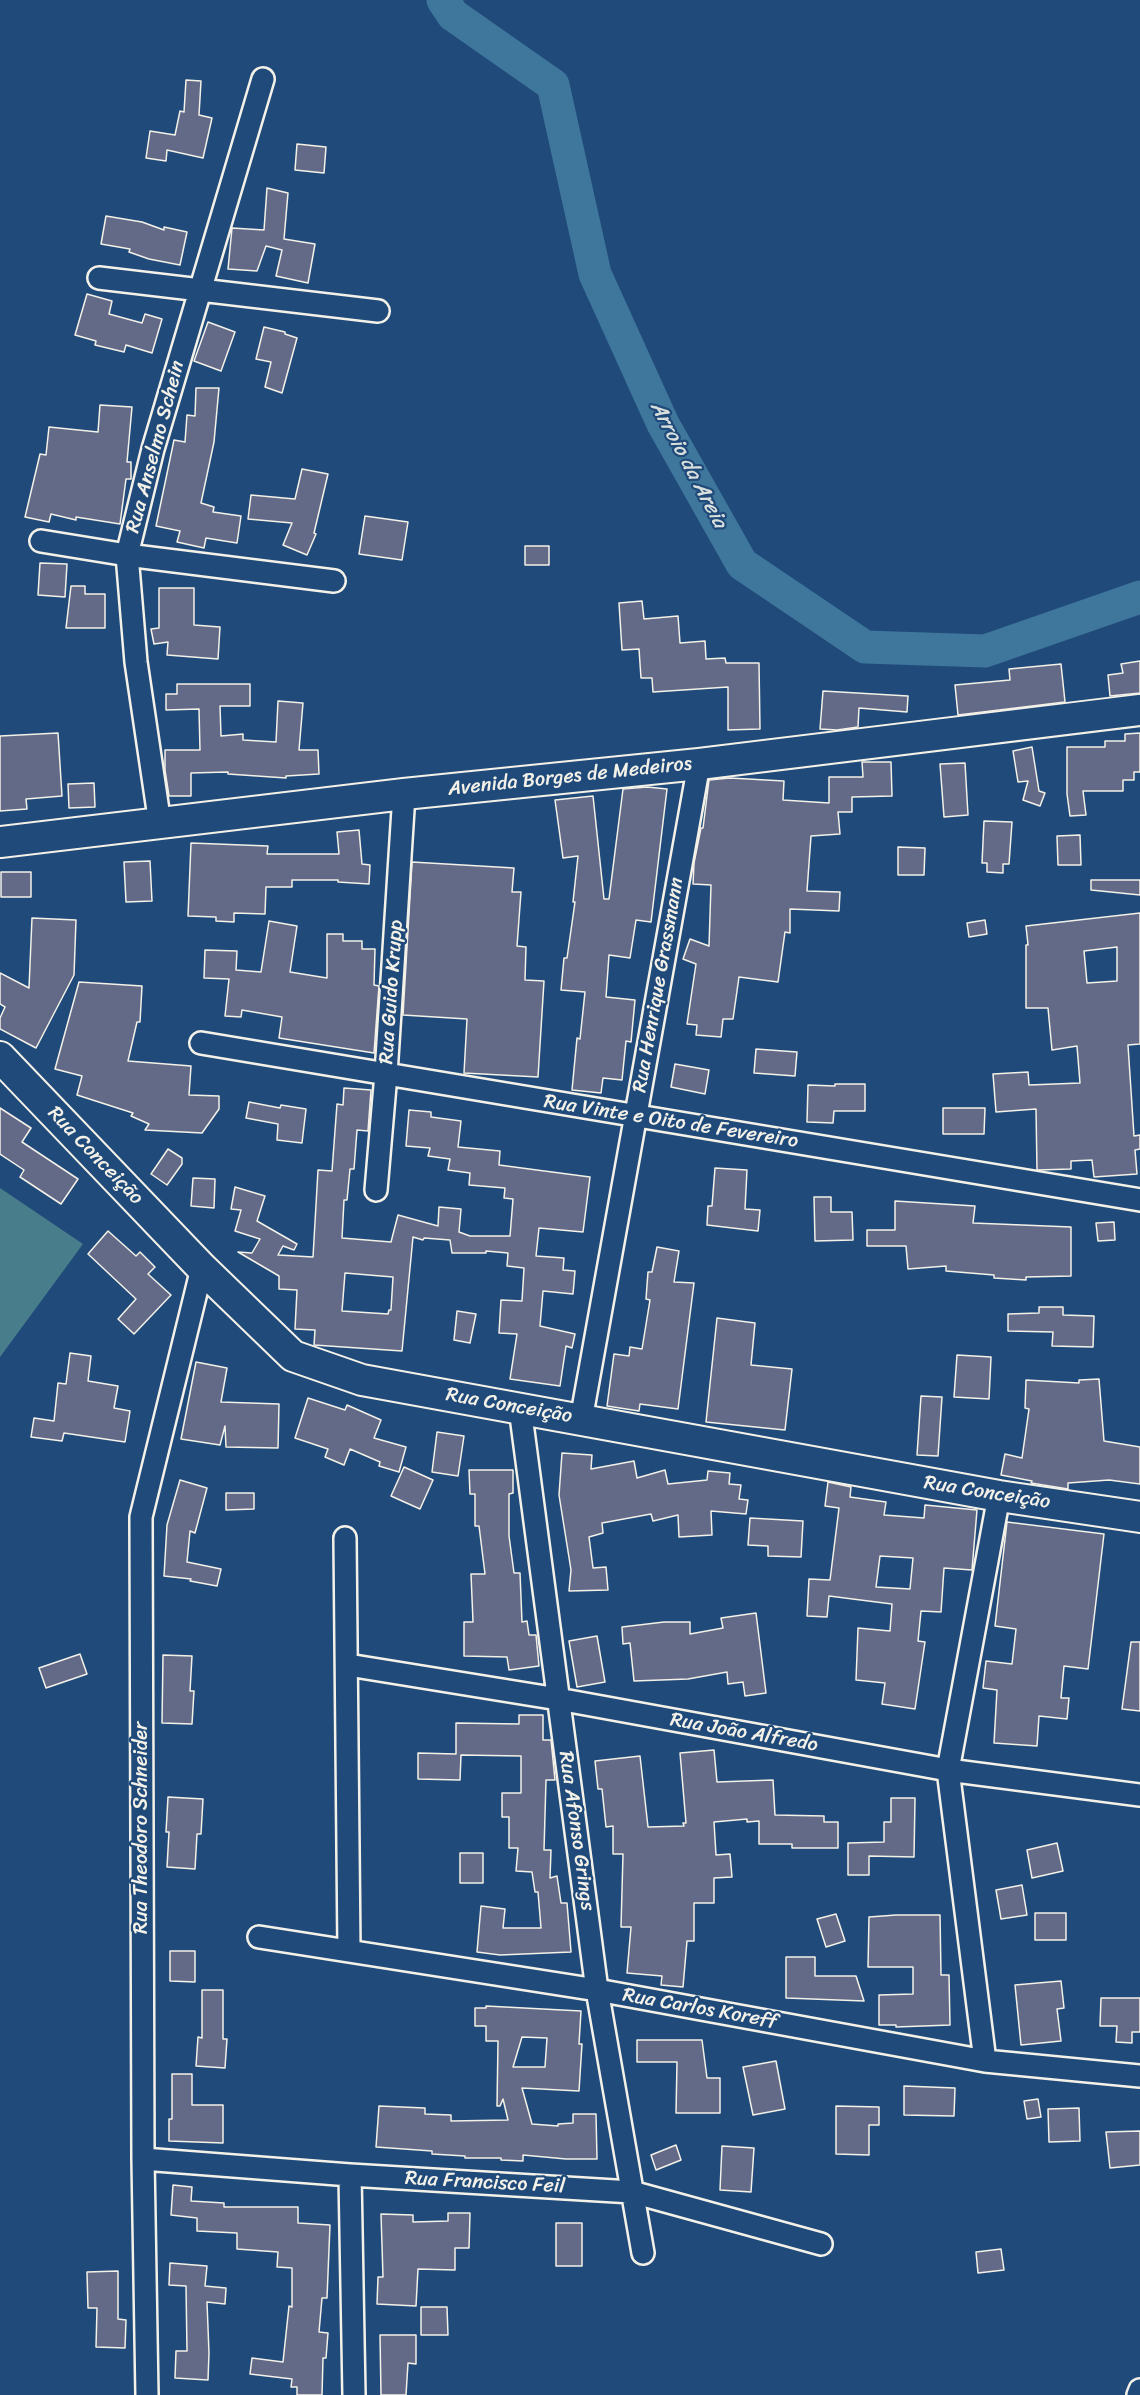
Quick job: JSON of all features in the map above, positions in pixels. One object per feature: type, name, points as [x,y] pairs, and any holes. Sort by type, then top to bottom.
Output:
[{"type":"main road","name":"Avenida Borges de Medeiros","points":[[0,842],[404,794],[699,764],[1140,711]]},
{"type":"main road","name":"Rua Conceição","points":[[0,1057],[202,1268],[293,1356],[362,1380],[999,1496],[1140,1516]]},
{"type":"street","name":"Rua Anselmo Schein","points":[[160,824],[136,662],[127,555],[153,449],[263,79]]},
{"type":"street","points":[[99,278],[378,311]]},
{"type":"street","points":[[41,541],[127,555],[334,582]]},
{"type":"street","name":"Rua Henrique Grassmann","points":[[581,1420],[699,764]]},
{"type":"street","name":"Rua Guido Krupp","points":[[376,1190],[404,794]]},
{"type":"street","name":"Rua Vinte e Oito de Fevereiro","points":[[201,1043],[1140,1200]]},
{"type":"street","name":"Rua Theodoro Schneider","points":[[147,2395],[143,2159],[141,1517],[202,1268]]},
{"type":"street","name":"Rua Afonso Grings","points":[[520,1408],[597,1990],[643,2253]]},
{"type":"street","points":[[985,2061],[948,1770],[999,1496]]},
{"type":"street","points":[[345,1538],[349,1951]]},
{"type":"street","name":"Rua João Alfredo","points":[[348,1665],[558,1699],[948,1770],[1140,1795]]},
{"type":"street","name":"Rua Carlos Koreff","points":[[260,1937],[597,1990],[985,2061],[1140,2076]]},
{"type":"street","name":"Rua Francisco Feil","points":[[143,2159],[350,2175],[632,2192],[821,2244]]},
{"type":"street","points":[[350,2175],[354,2395]]},
{"type":"street","points":[[1138,2395],[1140,2390]]},
{"type":"green space","points":[[0,1188],[83,1244],[0,1357]]},
{"type":"building","points":[[186,80],[201,81],[199,115],[212,118],[203,158],[167,150],[166,161],[146,158],[150,131],[175,135],[180,111],[184,112]]},
{"type":"building","points":[[297,144],[326,147],[324,173],[295,170]]},
{"type":"building","points":[[267,188],[288,193],[284,239],[315,244],[308,283],[276,276],[282,250],[266,246],[257,271],[228,269],[232,228],[264,230]]},
{"type":"building","points":[[106,216],[142,222],[164,230],[164,227],[187,232],[180,265],[149,259],[129,252],[130,249],[101,244]]},
{"type":"building","points":[[87,294],[112,301],[109,314],[142,323],[145,314],[162,319],[152,353],[126,345],[124,352],[95,345],[96,341],[75,335]]},
{"type":"building","points":[[208,322],[235,332],[221,371],[194,361]]},
{"type":"building","points":[[264,327],[285,332],[297,338],[282,393],[265,387],[271,362],[256,359]]},
{"type":"building","points":[[196,388],[219,388],[214,442],[201,503],[214,507],[213,512],[241,516],[237,543],[206,538],[204,548],[177,542],[180,531],[156,526],[174,440],[185,442],[187,415],[195,416]]},
{"type":"building","points":[[100,405],[132,407],[127,462],[131,462],[131,479],[126,479],[120,524],[76,517],[76,520],[51,514],[49,522],[25,517],[40,454],[46,455],[49,427],[98,432]]},
{"type":"building","points":[[302,469],[328,474],[314,533],[316,534],[307,555],[283,545],[292,523],[248,519],[251,495],[295,499]]},
{"type":"building","points":[[365,516],[408,522],[402,560],[359,554]]},
{"type":"building","points":[[525,546],[549,546],[549,565],[525,565]]},
{"type":"building","points":[[40,563],[67,564],[65,597],[38,595]]},
{"type":"building","points":[[71,586],[85,586],[85,594],[105,594],[105,628],[66,628]]},
{"type":"building","points":[[159,588],[194,588],[194,625],[220,627],[218,659],[167,655],[168,642],[154,644],[151,629],[159,628]]},
{"type":"building","points":[[642,601],[644,619],[678,616],[680,643],[705,641],[706,659],[725,658],[726,663],[759,663],[760,729],[728,730],[728,687],[653,692],[652,678],[641,678],[639,649],[622,650],[619,603]]},
{"type":"building","points":[[1140,661],[1140,693],[1110,696],[1108,675],[1123,673],[1121,664]]},
{"type":"building","points":[[1061,664],[1065,702],[958,715],[955,685],[1010,680],[1009,669]]},
{"type":"building","points":[[177,684],[250,684],[250,706],[220,706],[221,736],[243,734],[243,740],[276,742],[278,701],[303,703],[299,750],[318,750],[319,774],[286,776],[286,778],[228,774],[228,772],[191,773],[191,796],[169,796],[165,750],[200,750],[199,709],[166,710],[166,694],[177,694]]},
{"type":"building","points":[[823,691],[908,696],[907,712],[859,708],[858,727],[837,730],[820,729]]},
{"type":"building","points":[[58,733],[62,796],[26,799],[27,809],[0,811],[0,736]]},
{"type":"building","points":[[1140,733],[1140,772],[1134,772],[1134,780],[1123,780],[1123,791],[1083,791],[1086,815],[1070,816],[1067,794],[1067,747],[1105,747],[1105,741],[1125,741],[1125,734]]},
{"type":"building","points":[[1032,747],[1039,791],[1045,793],[1040,806],[1023,800],[1028,781],[1018,782],[1013,751]]},
{"type":"building","points":[[862,762],[891,762],[892,796],[852,797],[852,812],[838,812],[840,834],[811,836],[807,891],[840,892],[839,911],[790,909],[790,933],[785,932],[778,982],[739,977],[733,1019],[723,1019],[721,1037],[696,1035],[697,1025],[687,1024],[696,964],[683,959],[690,939],[709,946],[711,885],[693,884],[694,863],[701,828],[703,828],[709,780],[730,778],[784,781],[783,800],[829,803],[829,777],[863,777]]},
{"type":"building","points":[[965,763],[968,815],[944,817],[940,764]]},
{"type":"building","points":[[94,783],[95,807],[69,808],[68,784]]},
{"type":"building","points":[[647,787],[667,789],[651,922],[636,920],[630,958],[609,955],[606,997],[635,1000],[631,1042],[626,1041],[622,1080],[603,1078],[601,1093],[572,1090],[577,1038],[580,1039],[585,992],[561,990],[564,958],[567,958],[575,902],[573,902],[578,856],[563,858],[555,800],[593,796],[604,899],[609,899],[623,789]]},
{"type":"building","points":[[984,821],[1012,822],[1009,864],[1003,864],[1003,873],[987,872],[987,863],[982,863]]},
{"type":"building","points":[[359,830],[362,864],[370,865],[369,884],[338,882],[338,880],[292,880],[292,887],[266,887],[265,914],[234,913],[234,922],[216,921],[216,917],[188,916],[191,843],[268,846],[267,854],[339,854],[337,832]]},
{"type":"building","points":[[1080,835],[1081,865],[1058,865],[1057,836]]},
{"type":"building","points":[[898,847],[925,848],[924,875],[898,875]]},
{"type":"building","points":[[150,861],[152,901],[126,902],[124,862]]},
{"type":"building","points":[[412,862],[514,868],[512,892],[521,892],[517,946],[526,947],[525,980],[544,981],[538,1077],[464,1073],[467,1019],[403,1015]]},
{"type":"building","points":[[1,872],[31,872],[31,897],[1,897]]},
{"type":"building","points":[[1091,880],[1140,880],[1140,895],[1091,890]]},
{"type":"building","points":[[1140,913],[1140,1044],[1128,1045],[1134,1136],[1140,1135],[1140,1149],[1135,1150],[1137,1174],[1094,1177],[1092,1160],[1071,1161],[1071,1169],[1037,1170],[1036,1109],[996,1112],[993,1074],[1028,1072],[1029,1085],[1080,1083],[1077,1046],[1052,1050],[1048,1008],[1026,1008],[1026,945],[1028,945],[1026,926]],"holes":[[[1117,947],[1117,981],[1087,983],[1084,951]]]},
{"type":"building","points":[[32,918],[76,920],[74,975],[36,1048],[0,1029],[0,1018],[5,1007],[0,1004],[0,973],[29,988]]},
{"type":"building","points":[[985,920],[987,934],[969,937],[967,923]]},
{"type":"building","points":[[269,921],[297,926],[290,972],[327,978],[327,934],[343,934],[343,941],[362,941],[362,949],[375,949],[374,985],[379,986],[374,1053],[279,1038],[282,1017],[242,1010],[241,1017],[225,1016],[229,979],[204,978],[205,950],[237,951],[236,970],[261,972]]},
{"type":"building","points":[[79,982],[142,986],[140,1022],[137,1022],[128,1061],[191,1066],[189,1095],[219,1096],[219,1109],[202,1133],[145,1130],[149,1124],[131,1116],[133,1113],[77,1095],[82,1076],[55,1069]]},
{"type":"building","points":[[756,1049],[797,1052],[795,1076],[754,1073]]},
{"type":"building","points":[[675,1064],[709,1070],[705,1094],[671,1087]]},
{"type":"building","points":[[835,1084],[865,1084],[865,1111],[834,1111],[833,1123],[807,1122],[808,1085],[835,1086]]},
{"type":"building","points":[[344,1088],[371,1090],[368,1131],[357,1130],[354,1169],[350,1169],[347,1200],[344,1200],[342,1238],[391,1242],[398,1215],[438,1226],[439,1207],[461,1209],[459,1232],[470,1236],[510,1236],[513,1199],[504,1198],[505,1188],[469,1185],[470,1173],[448,1170],[450,1159],[428,1156],[430,1148],[406,1146],[409,1110],[431,1112],[431,1117],[461,1121],[458,1147],[500,1151],[499,1165],[590,1177],[583,1232],[539,1228],[536,1256],[564,1258],[563,1270],[575,1271],[573,1294],[543,1291],[540,1326],[575,1334],[572,1348],[566,1346],[560,1386],[510,1379],[517,1334],[499,1333],[501,1300],[522,1301],[524,1268],[507,1266],[508,1253],[486,1251],[486,1253],[452,1253],[450,1240],[424,1238],[423,1240],[413,1237],[402,1351],[314,1345],[315,1330],[295,1329],[297,1290],[279,1289],[279,1276],[238,1252],[252,1253],[260,1239],[235,1231],[241,1210],[231,1209],[235,1187],[265,1196],[257,1221],[297,1244],[294,1250],[283,1246],[278,1255],[313,1257],[318,1170],[332,1171],[337,1104],[343,1105]],"holes":[[[345,1273],[393,1277],[391,1310],[388,1314],[342,1311]]]},
{"type":"building","points":[[249,1102],[280,1108],[281,1105],[306,1109],[302,1143],[277,1140],[278,1124],[246,1118]]},
{"type":"building","points":[[0,1108],[31,1128],[22,1142],[78,1179],[61,1204],[20,1177],[24,1170],[0,1154]]},
{"type":"building","points":[[943,1108],[985,1108],[984,1134],[943,1134]]},
{"type":"building","points":[[168,1149],[182,1158],[182,1164],[167,1185],[151,1174]]},
{"type":"building","points":[[715,1168],[747,1170],[745,1209],[760,1210],[758,1231],[707,1225],[708,1206],[712,1206]]},
{"type":"building","points":[[193,1178],[215,1179],[214,1208],[191,1206]]},
{"type":"building","points":[[814,1197],[831,1197],[831,1212],[852,1212],[853,1240],[815,1241]]},
{"type":"building","points":[[895,1201],[975,1206],[973,1223],[1071,1227],[1071,1276],[1026,1277],[1026,1280],[946,1271],[946,1266],[908,1269],[906,1246],[867,1246],[867,1230],[895,1230]]},
{"type":"building","points":[[1114,1222],[1115,1240],[1098,1241],[1096,1223]]},
{"type":"building","points":[[108,1231],[136,1256],[140,1252],[155,1267],[148,1274],[171,1295],[134,1334],[118,1319],[136,1299],[88,1254]]},
{"type":"building","points":[[657,1247],[679,1251],[674,1282],[694,1283],[678,1409],[640,1404],[639,1411],[607,1406],[614,1354],[629,1356],[630,1347],[642,1349],[650,1300],[646,1299],[648,1272],[652,1272]]},
{"type":"building","points":[[1039,1307],[1063,1307],[1063,1315],[1094,1316],[1093,1347],[1052,1346],[1053,1332],[1008,1331],[1008,1314],[1039,1313]]},
{"type":"building","points":[[457,1311],[476,1314],[470,1343],[454,1340]]},
{"type":"building","points":[[717,1318],[755,1323],[751,1365],[792,1369],[785,1430],[706,1422]]},
{"type":"building","points":[[70,1353],[91,1356],[88,1381],[118,1386],[114,1408],[130,1411],[125,1442],[64,1433],[62,1441],[31,1437],[34,1418],[54,1421],[58,1383],[66,1384]]},
{"type":"building","points":[[957,1355],[991,1357],[989,1399],[954,1397]]},
{"type":"building","points":[[196,1362],[227,1368],[221,1402],[279,1404],[278,1448],[226,1447],[225,1426],[220,1445],[181,1439]]},
{"type":"building","points":[[1099,1379],[1104,1441],[1140,1447],[1140,1484],[1109,1480],[1068,1483],[1068,1489],[1001,1475],[1005,1454],[1022,1458],[1029,1409],[1025,1408],[1026,1380],[1079,1383],[1079,1380]]},
{"type":"building","points":[[921,1396],[942,1397],[938,1456],[917,1455]]},
{"type":"building","points":[[308,1398],[345,1410],[347,1405],[381,1420],[374,1438],[406,1447],[399,1472],[379,1466],[380,1462],[350,1449],[344,1465],[325,1457],[328,1449],[295,1438]]},
{"type":"building","points":[[437,1432],[464,1436],[458,1476],[432,1472]]},
{"type":"building","points":[[562,1453],[592,1455],[591,1469],[634,1461],[637,1478],[665,1470],[668,1484],[707,1480],[708,1471],[730,1473],[729,1484],[741,1485],[739,1499],[748,1500],[746,1514],[711,1511],[712,1535],[679,1537],[678,1515],[653,1521],[651,1514],[602,1523],[603,1533],[589,1537],[593,1568],[606,1567],[608,1590],[569,1591],[571,1570],[559,1495]]},
{"type":"building","points":[[404,1467],[433,1480],[420,1509],[391,1496]]},
{"type":"building","points":[[469,1470],[513,1470],[513,1493],[509,1494],[509,1536],[514,1573],[520,1573],[522,1622],[527,1621],[529,1635],[536,1635],[539,1666],[509,1670],[507,1657],[464,1656],[464,1622],[473,1622],[471,1574],[485,1574],[479,1526],[475,1526],[475,1494],[470,1494]]},
{"type":"building","points":[[180,1480],[207,1488],[195,1533],[190,1531],[187,1562],[221,1569],[217,1586],[190,1581],[191,1579],[164,1576],[167,1525]]},
{"type":"building","points":[[828,1482],[851,1487],[850,1497],[886,1502],[884,1515],[924,1518],[925,1505],[977,1510],[972,1570],[944,1568],[941,1612],[921,1611],[918,1641],[925,1642],[915,1709],[882,1704],[885,1683],[856,1680],[858,1628],[890,1631],[892,1604],[829,1596],[827,1617],[807,1616],[809,1579],[830,1580],[839,1508],[825,1506]],"holes":[[[880,1556],[913,1558],[910,1589],[876,1587]]]},
{"type":"building","points":[[226,1493],[254,1493],[254,1509],[226,1510]]},
{"type":"building","points":[[750,1518],[803,1521],[801,1557],[768,1556],[768,1546],[748,1545]]},
{"type":"building","points":[[1007,1522],[1104,1534],[1088,1669],[1064,1666],[1061,1698],[1069,1698],[1067,1719],[1039,1716],[1037,1746],[994,1743],[997,1690],[983,1688],[986,1661],[1012,1664],[1016,1629],[995,1626]]},
{"type":"building","points":[[756,1613],[766,1693],[745,1696],[743,1682],[728,1684],[727,1672],[688,1679],[634,1681],[630,1643],[623,1644],[622,1627],[664,1622],[690,1622],[690,1634],[723,1628],[721,1618]]},
{"type":"building","points":[[597,1636],[605,1682],[577,1687],[569,1641]]},
{"type":"building","points":[[1131,1642],[1140,1642],[1140,1711],[1122,1709]]},
{"type":"building","points":[[80,1654],[87,1674],[46,1688],[39,1668]]},
{"type":"building","points":[[163,1655],[192,1656],[190,1691],[194,1691],[192,1724],[162,1723]]},
{"type":"building","points":[[519,1715],[543,1715],[543,1740],[551,1740],[555,1780],[546,1780],[544,1850],[551,1850],[550,1878],[557,1876],[561,1903],[567,1903],[571,1952],[500,1955],[477,1952],[481,1906],[505,1909],[503,1928],[541,1928],[538,1892],[535,1892],[532,1872],[516,1871],[518,1848],[509,1848],[509,1817],[502,1817],[502,1793],[521,1793],[521,1756],[461,1755],[460,1780],[418,1779],[418,1753],[456,1754],[456,1723],[519,1724]]},
{"type":"building","points":[[714,1750],[717,1782],[773,1780],[775,1815],[824,1816],[824,1822],[838,1822],[838,1848],[792,1848],[792,1844],[759,1844],[759,1821],[747,1822],[747,1819],[714,1822],[716,1855],[730,1854],[732,1877],[714,1878],[714,1903],[694,1903],[694,1941],[687,1941],[683,1987],[661,1985],[662,1976],[627,1973],[631,1927],[621,1927],[623,1854],[613,1854],[613,1826],[606,1827],[602,1789],[598,1789],[595,1761],[640,1756],[648,1827],[684,1826],[683,1823],[686,1823],[680,1753]]},
{"type":"building","points":[[168,1797],[203,1799],[201,1834],[197,1834],[195,1869],[167,1867]]},
{"type":"building","points":[[891,1798],[915,1798],[914,1857],[869,1856],[869,1875],[848,1875],[848,1843],[884,1842],[884,1822],[891,1822]]},
{"type":"building","points":[[1057,1843],[1063,1871],[1032,1878],[1027,1850]]},
{"type":"building","points":[[460,1853],[483,1853],[483,1883],[460,1883]]},
{"type":"building","points":[[1022,1885],[1027,1915],[1001,1919],[996,1890]]},
{"type":"building","points":[[1035,1913],[1066,1913],[1066,1940],[1035,1940]]},
{"type":"building","points":[[836,1914],[845,1941],[826,1947],[817,1919]]},
{"type":"building","points":[[940,1915],[941,1975],[949,1975],[950,2025],[896,2027],[896,2025],[879,2025],[879,1995],[913,1994],[913,1967],[868,1967],[869,1917]]},
{"type":"building","points":[[170,1951],[195,1951],[195,1982],[170,1981]]},
{"type":"building","points":[[786,1957],[815,1957],[815,1976],[856,1976],[864,2001],[786,1998]]},
{"type":"building","points":[[1061,1981],[1064,2008],[1057,2009],[1061,2041],[1021,2045],[1015,1985]]},
{"type":"building","points":[[202,1990],[223,1990],[223,2039],[227,2039],[225,2068],[196,2066],[198,2037],[202,2038]]},
{"type":"building","points":[[1101,1998],[1140,1998],[1140,2032],[1132,2032],[1132,2043],[1116,2042],[1117,2026],[1100,2026]]},
{"type":"building","points":[[486,2006],[581,2011],[579,2044],[582,2044],[579,2091],[522,2088],[532,2124],[558,2126],[558,2124],[573,2123],[573,2114],[596,2114],[597,2159],[523,2155],[523,2161],[501,2160],[501,2158],[465,2158],[465,2156],[432,2154],[432,2151],[376,2147],[379,2106],[425,2108],[425,2114],[451,2115],[451,2121],[508,2120],[503,2099],[500,2106],[497,2106],[498,2041],[486,2041],[486,2026],[475,2026],[475,2008],[486,2008]],"holes":[[[522,2037],[547,2038],[545,2067],[513,2067]]]},
{"type":"building","points":[[637,2040],[702,2040],[707,2078],[720,2078],[720,2113],[676,2113],[677,2062],[637,2062]]},
{"type":"building","points":[[776,2061],[785,2109],[753,2115],[743,2067]]},
{"type":"building","points":[[172,2074],[192,2074],[192,2105],[223,2105],[223,2143],[169,2141],[169,2119],[172,2119]]},
{"type":"building","points":[[904,2086],[955,2088],[954,2116],[904,2115]]},
{"type":"building","points":[[1038,2099],[1041,2117],[1027,2119],[1024,2101]]},
{"type":"building","points":[[836,2106],[879,2107],[879,2125],[869,2125],[869,2155],[836,2154]]},
{"type":"building","points":[[1079,2108],[1080,2141],[1049,2142],[1048,2109]]},
{"type":"building","points":[[1140,2131],[1140,2165],[1110,2168],[1106,2132]]},
{"type":"building","points":[[676,2145],[681,2160],[656,2170],[651,2155]]},
{"type":"building","points":[[722,2146],[754,2148],[751,2192],[720,2190]]},
{"type":"building","points":[[173,2185],[192,2187],[191,2201],[224,2203],[224,2207],[298,2207],[298,2223],[330,2225],[327,2298],[322,2298],[319,2332],[328,2333],[326,2358],[323,2358],[322,2395],[297,2395],[297,2387],[291,2387],[292,2379],[250,2374],[252,2358],[283,2362],[289,2306],[292,2307],[292,2268],[277,2267],[278,2252],[237,2249],[237,2233],[197,2231],[197,2218],[171,2215]]},
{"type":"building","points":[[448,2213],[470,2213],[469,2248],[455,2248],[455,2270],[418,2269],[416,2306],[377,2304],[378,2277],[383,2277],[381,2214],[413,2215],[413,2222],[448,2221]]},
{"type":"building","points":[[556,2223],[582,2223],[582,2266],[556,2266]]},
{"type":"building","points":[[1001,2249],[1004,2270],[978,2273],[976,2252]]},
{"type":"building","points":[[170,2263],[207,2266],[205,2286],[226,2288],[225,2304],[207,2302],[208,2380],[175,2378],[176,2351],[187,2351],[186,2286],[169,2285]]},
{"type":"building","points":[[118,2271],[118,2319],[126,2320],[125,2348],[96,2347],[97,2308],[88,2308],[87,2272]]},
{"type":"building","points":[[421,2307],[447,2307],[448,2335],[421,2335]]},
{"type":"building","points":[[380,2335],[416,2335],[416,2364],[408,2363],[406,2395],[381,2395]]},
{"type":"waterway","name":"Arroio da Areia","points":[[443,0],[453,15],[553,85],[595,274],[663,424],[742,564],[865,647],[985,651],[1140,597]]}]
